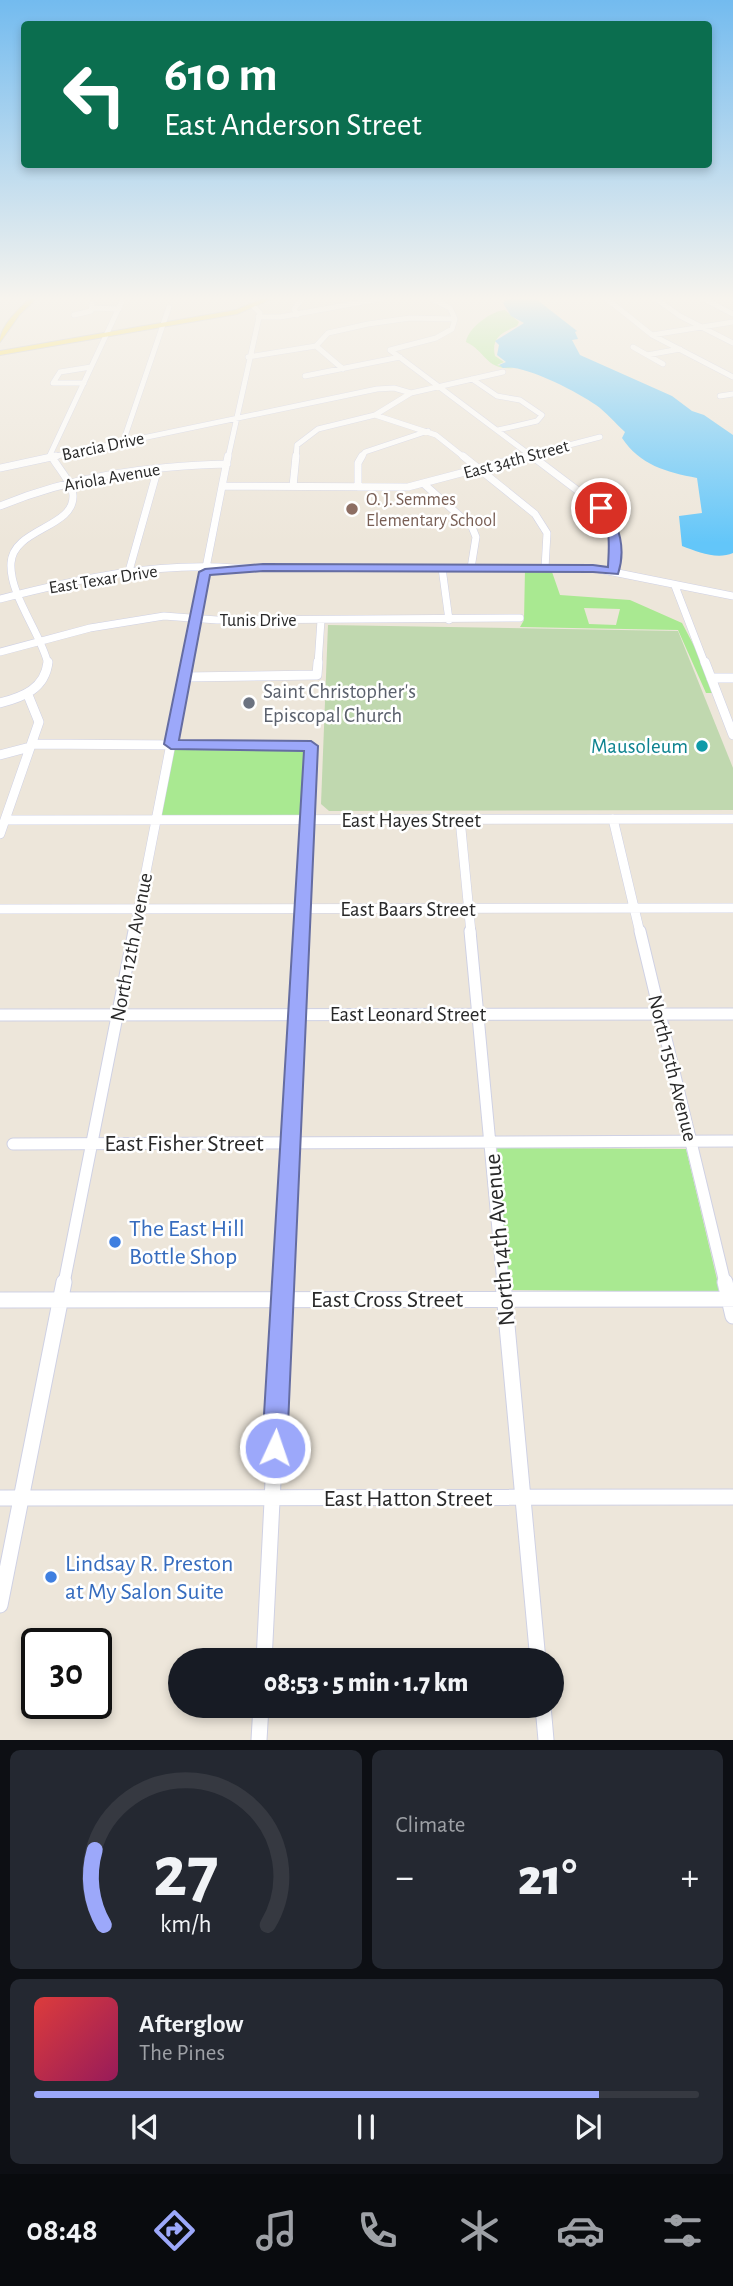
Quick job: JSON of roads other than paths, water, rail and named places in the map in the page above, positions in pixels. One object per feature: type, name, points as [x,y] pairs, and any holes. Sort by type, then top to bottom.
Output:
[{"type":"street","points":[[55,380],[53,383],[84,383]]},
{"type":"street","points":[[0,703],[28,695],[45,678],[48,670],[48,662],[40,641],[11,576],[11,558],[28,537],[53,523],[68,509],[73,496],[51,457],[85,380]]},
{"type":"street","points":[[123,442],[145,380]]},
{"type":"street","name":"North 12th Avenue","points":[[0,1605],[243,380]]},
{"type":"street","points":[[431,380],[607,514],[615,532],[614,572]]},
{"type":"street","points":[[293,486],[296,449],[303,439],[325,427],[375,415],[411,393],[467,380]]},
{"type":"street","points":[[474,380],[497,396],[520,400],[542,415],[538,420],[498,430]]},
{"type":"street","name":"Barcia Drive","points":[[0,468],[377,389],[400,389],[411,393]]},
{"type":"street","points":[[720,396],[733,394]]},
{"type":"street","points":[[375,415],[428,431],[542,522],[547,533],[545,568]]},
{"type":"street","points":[[358,487],[358,463],[365,452],[428,431]]},
{"type":"street","name":"East 34th Street","points":[[222,486],[400,488],[600,437]]},
{"type":"street","name":"Ariola Avenue","points":[[0,506],[38,492],[158,468],[227,464]]},
{"type":"street","points":[[127,575],[158,468]]},
{"type":"street","points":[[424,484],[472,527],[476,537],[471,568]]},
{"type":"street","points":[[449,620],[442,568],[593,568],[733,596]]},
{"type":"street","name":"East Texar Drive","points":[[0,599],[127,575],[206,569],[442,568]]},
{"type":"street","points":[[676,586],[733,734]]},
{"type":"street","name":"East Texar Drive","points":[[0,606],[21,597]]},
{"type":"street","name":"Tunis Drive","points":[[0,652],[131,620],[164,616],[321,620],[520,618]]},
{"type":"street","points":[[185,677],[317,675],[321,620]]},
{"type":"street","points":[[711,678],[733,678]]},
{"type":"street","points":[[0,834],[39,722],[28,695]]},
{"type":"street","points":[[0,755],[31,745],[311,746],[265,1648]]},
{"type":"street","name":"North 14th Avenue","points":[[460,819],[537,1648]]},
{"type":"street","name":"North 15th Avenue","points":[[613,819],[733,1316]]},
{"type":"street","name":"East Hayes Street","points":[[5,820],[733,819]]},
{"type":"street","name":"East Baars Street","points":[[0,909],[733,908]]},
{"type":"street","name":"East Leonard Street","points":[[0,1015],[733,1014]]},
{"type":"street","name":"East Fisher Street","points":[[13,1144],[733,1141]]},
{"type":"street","name":"East Cross Street","points":[[0,1300],[731,1299]]},
{"type":"street","name":"East Hatton Street","points":[[0,1498],[733,1497]]},
{"type":"street","points":[[259,1740],[260,1718]]},
{"type":"street","points":[[544,1718],[546,1740]]},
{"type":"water","points":[[550,380],[637,380],[672,396],[733,435],[733,553],[714,555],[682,546],[679,516],[702,513],[697,478],[664,470],[645,461],[622,438],[625,432],[600,408]]},
{"type":"place","name":"O. J. Semmes Elementary School","points":[[352,509]]},
{"type":"place","name":"Saint Christopher's Episcopal Church","points":[[249,703]]},
{"type":"place","name":"Mausoleum","points":[[702,746]]},
{"type":"place","name":"The East Hill Bottle Shop","points":[[115,1242]]},
{"type":"place","name":"Lindsay R. Preston at My Salon Suite","points":[[51,1577]]}]
